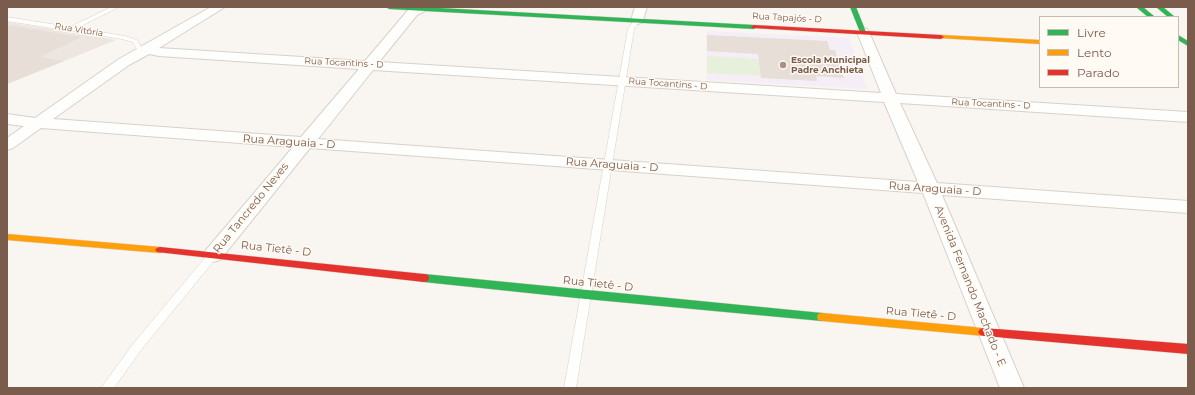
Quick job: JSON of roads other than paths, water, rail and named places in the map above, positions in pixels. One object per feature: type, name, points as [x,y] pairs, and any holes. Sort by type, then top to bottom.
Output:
[{"type":"street","points":[[7,145],[124,62],[219,7]]},
{"type":"street","name":"Rua Tapajós - D","points":[[389,7],[631,23],[863,32],[1039,42]]},
{"type":"street","points":[[628,7],[631,23]]},
{"type":"street","points":[[631,23],[641,7]]},
{"type":"street","name":"Avenida Fernando Machado - E","points":[[853,7],[890,98],[930,188],[1012,388]]},
{"type":"street","points":[[1139,7],[1151,16]]},
{"type":"street","points":[[1159,7],[1171,16]]},
{"type":"street","name":"Rua Tancredo Neves","points":[[213,255],[416,9]]},
{"type":"street","points":[[1179,38],[1188,44]]},
{"type":"street","name":"Rua Tocantins - D","points":[[147,50],[1188,117]]},
{"type":"street","name":"Rua Araguaia - D","points":[[7,119],[37,123],[305,143],[1188,207]]},
{"type":"street","name":"Rua Tietê - D","points":[[7,236],[213,255],[586,295],[990,333],[1188,349]]},
{"type":"lane","points":[[70,29],[116,7]]},
{"type":"lane","name":"Rua Vitória","points":[[7,18],[123,37],[135,41],[139,48],[147,50]]},
{"type":"lane","points":[[570,388],[623,81],[631,23]]},
{"type":"lane","name":"Rua Tancredo Neves","points":[[107,388],[137,347],[213,255]]},
{"type":"place","name":"Escola Municipal Padre Anchieta","points":[[783,65]]}]
